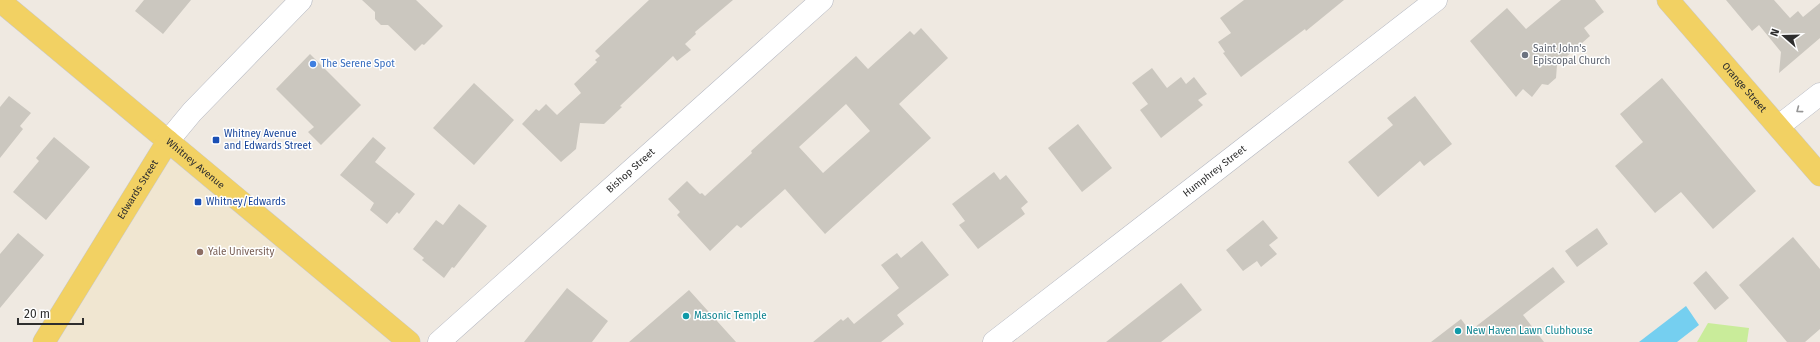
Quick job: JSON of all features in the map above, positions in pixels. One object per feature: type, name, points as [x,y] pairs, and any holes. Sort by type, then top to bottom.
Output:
[{"type":"main road","name":"Orange Street","points":[[1668,0],[1820,175]]},
{"type":"main road","name":"Whitney Avenue","points":[[0,1],[409,342]]},
{"type":"main road","name":"Edwards Street","points":[[44,342],[168,141]]},
{"type":"street","name":"Edwards Street","points":[[168,141],[192,112],[301,0]]},
{"type":"street","name":"Bishop Street","points":[[439,342],[822,0]]},
{"type":"street","name":"Humphrey Street","points":[[994,342],[1436,0]]},
{"type":"street","points":[[1778,126],[1820,94]]},
{"type":"shaded area","name":"Yale University","points":[[168,141],[408,342],[44,342]]},
{"type":"green space","points":[[1708,323],[1749,328],[1747,342],[1697,342]]},
{"type":"water","points":[[1686,306],[1699,325],[1677,342],[1639,342]]},
{"type":"building","points":[[144,0],[191,0],[163,34],[135,11]]},
{"type":"building","points":[[362,0],[416,0],[443,26],[424,45],[422,44],[415,51],[388,25],[381,25],[375,19],[375,12]]},
{"type":"building","points":[[649,0],[733,0],[695,32],[696,34],[685,44],[691,50],[677,61],[673,56],[620,106],[622,107],[604,124],[580,123],[576,149],[561,162],[522,124],[536,109],[539,111],[546,104],[557,115],[581,93],[574,84],[597,62],[595,60],[600,56],[595,51]]},
{"type":"building","points":[[1244,0],[1344,0],[1306,31],[1305,29],[1241,77],[1223,53],[1225,52],[1218,42],[1231,33],[1220,18]]},
{"type":"building","name":"Saint John's Episcopal Church","points":[[1561,0],[1595,0],[1604,12],[1584,28],[1590,36],[1557,65],[1556,78],[1548,85],[1542,84],[1532,97],[1523,89],[1516,97],[1470,41],[1507,8],[1526,29]]},
{"type":"building","points":[[1726,0],[1774,0],[1790,18],[1798,11],[1803,17],[1820,3],[1820,38],[1779,73],[1781,52],[1759,25],[1752,31]]},
{"type":"building","points":[[921,28],[948,58],[899,104],[931,138],[825,234],[785,189],[741,228],[737,225],[710,251],[677,215],[680,212],[668,199],[687,181],[700,194],[702,193],[705,196],[752,153],[751,151],[856,56],[868,69],[910,31],[914,35]],"holes":[[[846,104],[870,131],[823,173],[799,147]]]},
{"type":"building","points":[[310,54],[361,105],[321,145],[308,132],[314,127],[276,89]]},
{"type":"building","points":[[1152,68],[1167,88],[1181,77],[1186,84],[1194,77],[1207,94],[1198,100],[1203,105],[1161,138],[1140,110],[1148,104],[1132,83]]},
{"type":"building","points":[[1662,78],[1756,191],[1713,229],[1681,192],[1655,213],[1615,166],[1643,142],[1620,114]]},
{"type":"building","points":[[474,83],[514,120],[474,165],[433,128]]},
{"type":"building","points":[[9,96],[31,113],[20,126],[23,129],[0,158],[0,107]]},
{"type":"building","points":[[1415,96],[1452,144],[1424,166],[1420,161],[1378,197],[1348,162],[1393,125],[1387,118]]},
{"type":"building","points":[[1078,124],[1112,168],[1082,192],[1048,148]]},
{"type":"building","points":[[54,137],[90,167],[46,220],[13,192],[39,161],[36,158]]},
{"type":"building","points":[[373,137],[386,148],[375,162],[415,194],[399,214],[397,212],[387,224],[370,210],[374,203],[340,175]]},
{"type":"building","points":[[994,172],[1000,180],[1006,175],[1028,202],[1021,208],[1025,214],[978,249],[959,225],[965,221],[952,204]]},
{"type":"building","points":[[459,204],[487,226],[454,268],[452,267],[444,278],[422,260],[424,258],[413,249],[436,220],[443,225]]},
{"type":"building","points":[[1263,220],[1278,238],[1269,245],[1277,254],[1261,267],[1257,261],[1243,271],[1226,250]]},
{"type":"building","points":[[1597,228],[1608,244],[1577,267],[1565,251]]},
{"type":"building","points":[[18,233],[44,255],[0,308],[0,254]]},
{"type":"building","points":[[1793,237],[1820,269],[1820,329],[1805,342],[1787,342],[1739,285]]},
{"type":"building","points":[[922,241],[949,275],[897,315],[904,324],[881,342],[813,342],[841,319],[843,321],[848,317],[854,324],[899,288],[881,265],[897,253],[901,258]]},
{"type":"building","points":[[1553,267],[1565,282],[1523,315],[1544,342],[1431,342],[1461,319],[1470,331]]},
{"type":"building","points":[[1706,271],[1729,298],[1715,310],[1693,283]]},
{"type":"building","points":[[1181,283],[1202,310],[1161,342],[1106,342]]},
{"type":"building","points":[[567,288],[608,321],[592,342],[524,342]]},
{"type":"building","name":"Masonic Temple","points":[[689,290],[736,342],[629,342]]},
{"type":"place","name":"Saint John's Episcopal Church","points":[[1525,55]]},
{"type":"place","name":"The Serene Spot","points":[[313,64]]},
{"type":"place","name":"Whitney Avenue and Edwards Street","points":[[216,140]]},
{"type":"place","name":"Whitney/Edwards","points":[[198,202]]},
{"type":"place","name":"Yale University","points":[[200,252]]},
{"type":"place","name":"Masonic Temple","points":[[686,316]]},
{"type":"place","name":"New Haven Lawn Clubhouse","points":[[1458,331]]}]
